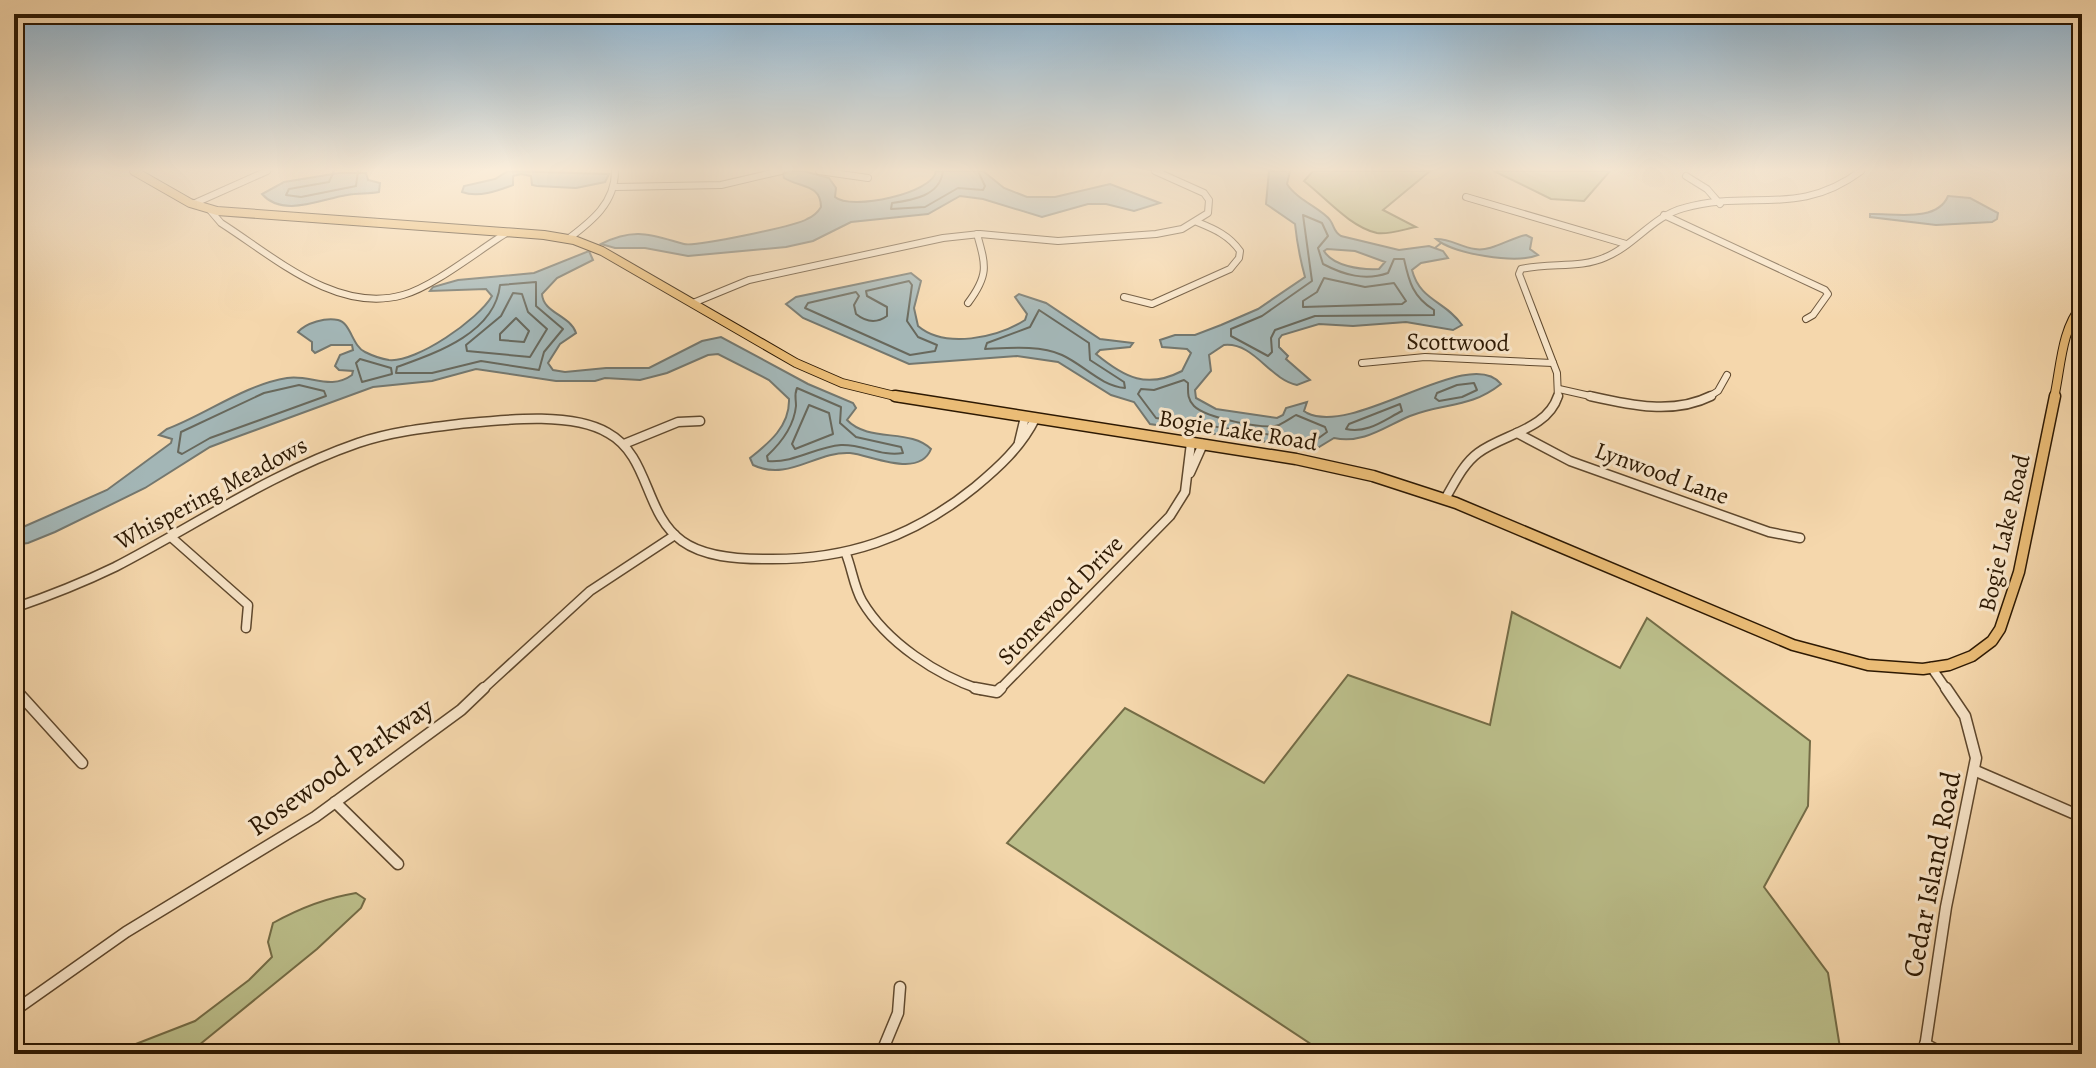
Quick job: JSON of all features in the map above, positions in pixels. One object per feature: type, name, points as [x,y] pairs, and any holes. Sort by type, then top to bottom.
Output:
[{"type":"main road","name":"Bogie Lake Road","points":[[363,221],[568,239],[602,251],[803,367],[842,383],[893,396],[1339,467],[1445,499],[1803,649],[1875,666],[1931,667],[1959,661],[1982,650],[2004,624],[2067,333],[2071,319],[2082,305]]},
{"type":"street","points":[[219,221],[330,291],[356,297],[390,297],[412,291],[508,232]]},
{"type":"street","points":[[568,239],[588,221]]},
{"type":"street","points":[[1555,221],[1626,244]]},
{"type":"street","points":[[1445,499],[1469,461],[1547,415],[1555,406],[1559,389],[1553,363],[1519,272],[1523,268],[1581,264],[1603,259],[1656,221]]},
{"type":"street","points":[[1676,221],[1828,294],[1813,315],[1806,319]]},
{"type":"street","points":[[693,303],[749,280],[943,238],[977,234],[1040,241],[1087,239],[1169,232],[1197,222],[1223,232],[1240,251],[1230,269],[1152,304],[1124,297]]},
{"type":"street","points":[[968,303],[988,271],[977,234]]},
{"type":"street","name":"Scottwood","points":[[1362,363],[1425,357],[1553,363]]},
{"type":"street","points":[[1559,389],[1652,406],[1676,407],[1701,402],[1712,396],[1727,375]]},
{"type":"street","points":[[700,421],[678,422],[624,444],[658,514],[675,535],[700,549],[745,558],[803,560],[846,554],[929,523],[989,475],[1029,432],[1030,418]]},
{"type":"street","name":"Whispering Meadows","points":[[14,608],[91,580],[296,468],[333,452],[411,430],[566,421],[608,432],[624,444]]},
{"type":"street","name":"Lynwood Lane","points":[[1517,433],[1570,461],[1769,532],[1800,538]]},
{"type":"street","name":"Stonewood Drive","points":[[1189,473],[1187,457],[1191,443]]},
{"type":"street","name":"Stonewood Drive","points":[[846,554],[863,602],[896,641],[958,684],[973,691],[997,692],[1170,516],[1181,501],[1189,473],[1203,444]]},
{"type":"street","name":"Rosewood Parkway","points":[[14,1011],[116,938],[240,866],[335,802],[490,686],[590,591],[675,535]]},
{"type":"street","points":[[171,537],[248,605],[246,628]]},
{"type":"street","name":"Cedar Island Road","points":[[1924,1049],[1946,907],[1976,771],[1969,724],[1954,696],[1931,667]]},
{"type":"street","points":[[14,688],[82,763]]},
{"type":"street","points":[[1976,771],[2082,817]]},
{"type":"street","points":[[335,802],[398,864]]},
{"type":"street","points":[[881,1054],[898,1013],[900,987]]},
{"type":"street","points":[[1924,1049],[1944,1054]]},
{"type":"green space","points":[[1352,221],[1404,221],[1416,227],[1377,233]]},
{"type":"green space","points":[[1512,612],[1620,668],[1647,618],[1810,741],[1808,806],[1764,887],[1828,973],[1841,1054],[1326,1054],[1007,843],[1125,708],[1264,783],[1348,675],[1490,725]]},
{"type":"green space","points":[[356,893],[365,899],[361,908],[317,949],[188,1054],[110,1054],[195,1021],[249,980],[272,957],[268,942],[273,923],[313,904]]},
{"type":"water","points":[[862,221],[851,222],[813,241],[786,247],[688,256],[601,244],[624,236],[643,234],[692,244],[799,222]]},
{"type":"water","points":[[1290,221],[1331,221],[1341,236],[1399,250],[1429,246],[1443,251],[1448,258],[1421,263],[1412,270],[1427,295],[1462,325],[1453,330],[1406,322],[1353,326],[1319,324],[1282,335],[1279,347],[1288,356],[1286,359],[1310,380],[1297,385],[1278,376],[1244,349],[1224,345],[1209,355],[1211,371],[1195,390],[1196,398],[1216,409],[1277,418],[1283,415],[1286,408],[1307,402],[1304,411],[1328,417],[1353,413],[1464,375],[1486,375],[1501,384],[1478,398],[1410,416],[1364,437],[1334,438],[1319,447],[1306,448],[1150,424],[1134,402],[1111,395],[1058,362],[1017,356],[909,364],[803,318],[786,304],[796,297],[911,273],[921,281],[914,308],[918,326],[929,333],[956,339],[986,336],[1025,320],[1027,314],[1015,297],[1019,294],[1046,303],[1100,339],[1133,343],[1130,347],[1100,350],[1096,354],[1127,375],[1158,379],[1182,371],[1191,353],[1187,349],[1162,347],[1160,340],[1175,335],[1195,335],[1258,309],[1305,277],[1295,224]],"holes":[[[1324,251],[1355,251],[1385,262],[1379,269],[1356,268],[1340,264]]]},
{"type":"water","points":[[1902,221],[1994,221],[1992,222],[1936,225]]},
{"type":"water","points":[[1526,235],[1532,238],[1530,249],[1538,255],[1528,258],[1485,256],[1456,249],[1436,239],[1481,249]]},
{"type":"water","points":[[589,251],[593,260],[557,278],[542,294],[547,306],[568,322],[576,333],[560,344],[548,363],[553,370],[649,368],[702,341],[721,337],[808,384],[853,403],[856,408],[847,420],[856,427],[912,439],[931,449],[925,458],[906,464],[850,453],[825,456],[778,470],[753,465],[750,458],[782,426],[789,399],[769,380],[718,354],[640,380],[605,378],[556,381],[476,369],[432,381],[373,387],[210,447],[145,488],[55,532],[14,545],[14,531],[107,490],[171,443],[172,439],[159,435],[167,429],[271,382],[295,377],[336,382],[352,375],[353,371],[339,370],[335,366],[340,355],[353,350],[352,345],[331,345],[315,353],[312,342],[298,332],[311,323],[338,320],[346,325],[357,345],[365,352],[386,359],[401,359],[446,338],[474,316],[492,296],[486,289],[430,291],[433,287],[458,280],[534,273]]},
{"type":"waterway","points":[[1435,248],[1441,243]]}]
